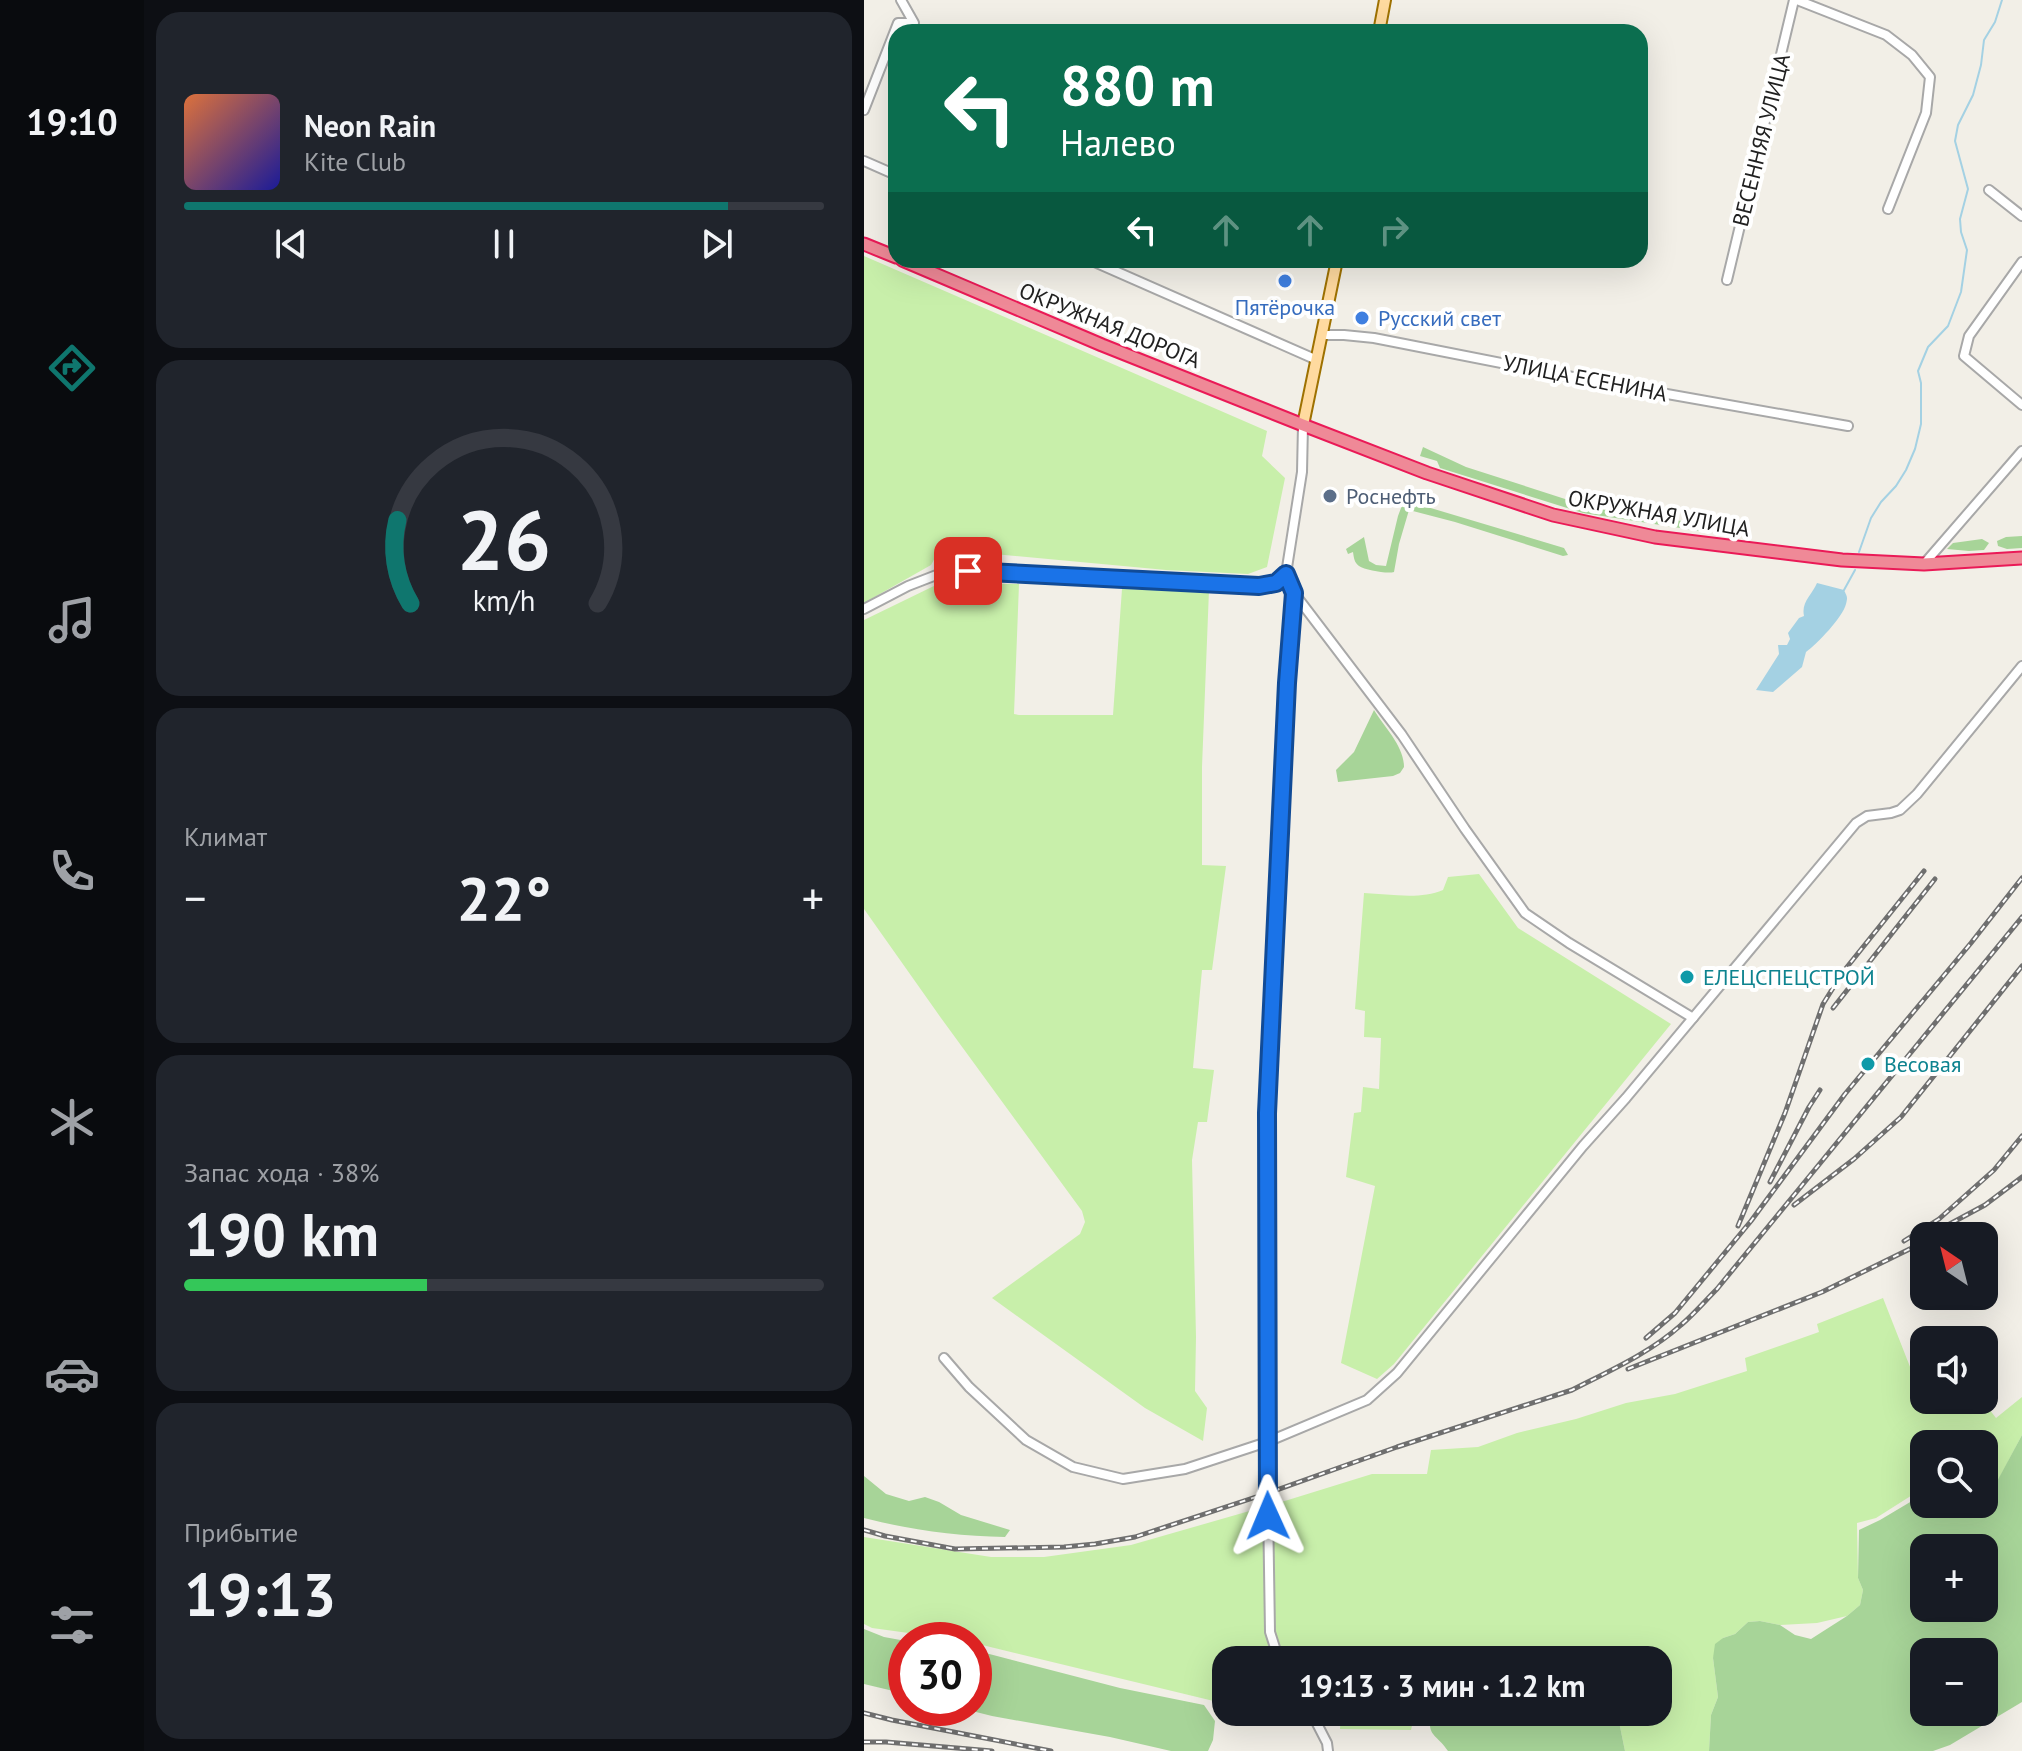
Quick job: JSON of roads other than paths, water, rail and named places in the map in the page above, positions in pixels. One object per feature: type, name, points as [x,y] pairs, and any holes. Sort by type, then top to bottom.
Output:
[{"type":"highway","points":[[864,244],[888,254]]},
{"type":"highway","name":"ОКРУЖНАЯ ДОРОГА","points":[[921,268],[1303,425]]},
{"type":"highway","name":"ОКРУЖНАЯ УЛИЦА","points":[[1303,425],[1427,473],[1553,515],[1611,529],[1842,560],[1924,564],[2022,558]]},
{"type":"main road","points":[[1380,24],[1385,0]]},
{"type":"main road","points":[[1303,425],[1335,268]]},
{"type":"street","points":[[898,24],[914,23],[901,0]]},
{"type":"street","points":[[1796,0],[1886,35],[1912,55],[1930,77],[1926,113],[1888,209]]},
{"type":"street","name":"ВЕСЕННЯЯ УЛИЦА","points":[[1727,280],[1796,0]]},
{"type":"street","points":[[864,110],[888,49]]},
{"type":"street","points":[[864,161],[888,172]]},
{"type":"street","points":[[1989,190],[2022,216]]},
{"type":"street","points":[[2022,262],[1969,336],[1964,356],[2022,405]]},
{"type":"street","points":[[1108,268],[1317,360]]},
{"type":"street","name":"УЛИЦА ЕСЕНИНА","points":[[1322,335],[1374,338],[1848,426]]},
{"type":"street","points":[[1303,425],[1302,472],[1286,574],[1294,593],[1402,735],[1525,913],[1693,1018]]},
{"type":"street","points":[[1924,564],[2022,451]]},
{"type":"street","points":[[864,609],[939,574],[968,571],[1259,586],[1276,583],[1286,574]]},
{"type":"street","points":[[1274,1646],[1270,1632],[1267,1442],[1267,1113],[1294,593]]},
{"type":"street","points":[[944,1358],[969,1387],[1026,1440],[1073,1467],[1123,1479],[1185,1469],[1267,1442],[1367,1400],[1397,1373],[1583,1146],[1856,823],[1867,816],[1900,810],[1917,794],[2022,666]]},
{"type":"street","points":[[1318,1726],[1328,1751]]},
{"type":"water","points":[[1817,583],[1844,590],[1847,598],[1844,609],[1829,630],[1806,652],[1802,667],[1773,692],[1756,690],[1779,654],[1778,645],[1787,645],[1790,639],[1788,633],[1804,616],[1805,603]]},
{"type":"waterway","points":[[1859,552],[1871,518],[1896,486],[1915,449],[1921,424],[1918,371],[1928,347],[1948,326],[1961,292],[1967,250],[1960,219],[1968,189],[1955,141],[1958,125],[1973,95],[1984,40],[1995,22],[2002,0]]},
{"type":"waterway","points":[[1844,590],[1855,570]]},
{"type":"railway","points":[[1738,1226],[1785,1113],[1823,1004],[1843,972],[1924,871]]},
{"type":"railway","points":[[1646,1338],[1675,1313],[1751,1221],[1845,1094],[2022,878]]},
{"type":"railway","points":[[1833,1008],[1935,879]]},
{"type":"railway","points":[[864,1530],[955,1549],[1064,1547],[1135,1537],[1572,1390],[1615,1368],[1669,1335],[1717,1289],[2022,917]]},
{"type":"railway","points":[[1794,1205],[1854,1159],[1901,1117],[2022,966]]},
{"type":"railway","points":[[1770,1182],[1820,1090]]},
{"type":"railway","points":[[1904,1241],[1939,1219],[1994,1170],[2022,1136]]},
{"type":"railway","points":[[1953,1222],[1985,1205],[2022,1177]]},
{"type":"railway","points":[[1628,1369],[1822,1292],[1910,1249]]},
{"type":"railway","points":[[864,1713],[1051,1751]]},
{"type":"railway","points":[[864,1742],[992,1751]]},
{"type":"place","name":"Пятёрочка","points":[[1285,281]]},
{"type":"place","name":"Русский свет","points":[[1362,318]]},
{"type":"place","name":"Роснефть","points":[[1330,496]]},
{"type":"place","name":"ЕЛЕЦСПЕЦСТРОЙ","points":[[1687,977]]},
{"type":"place","name":"Весовая","points":[[1868,1064]]}]
